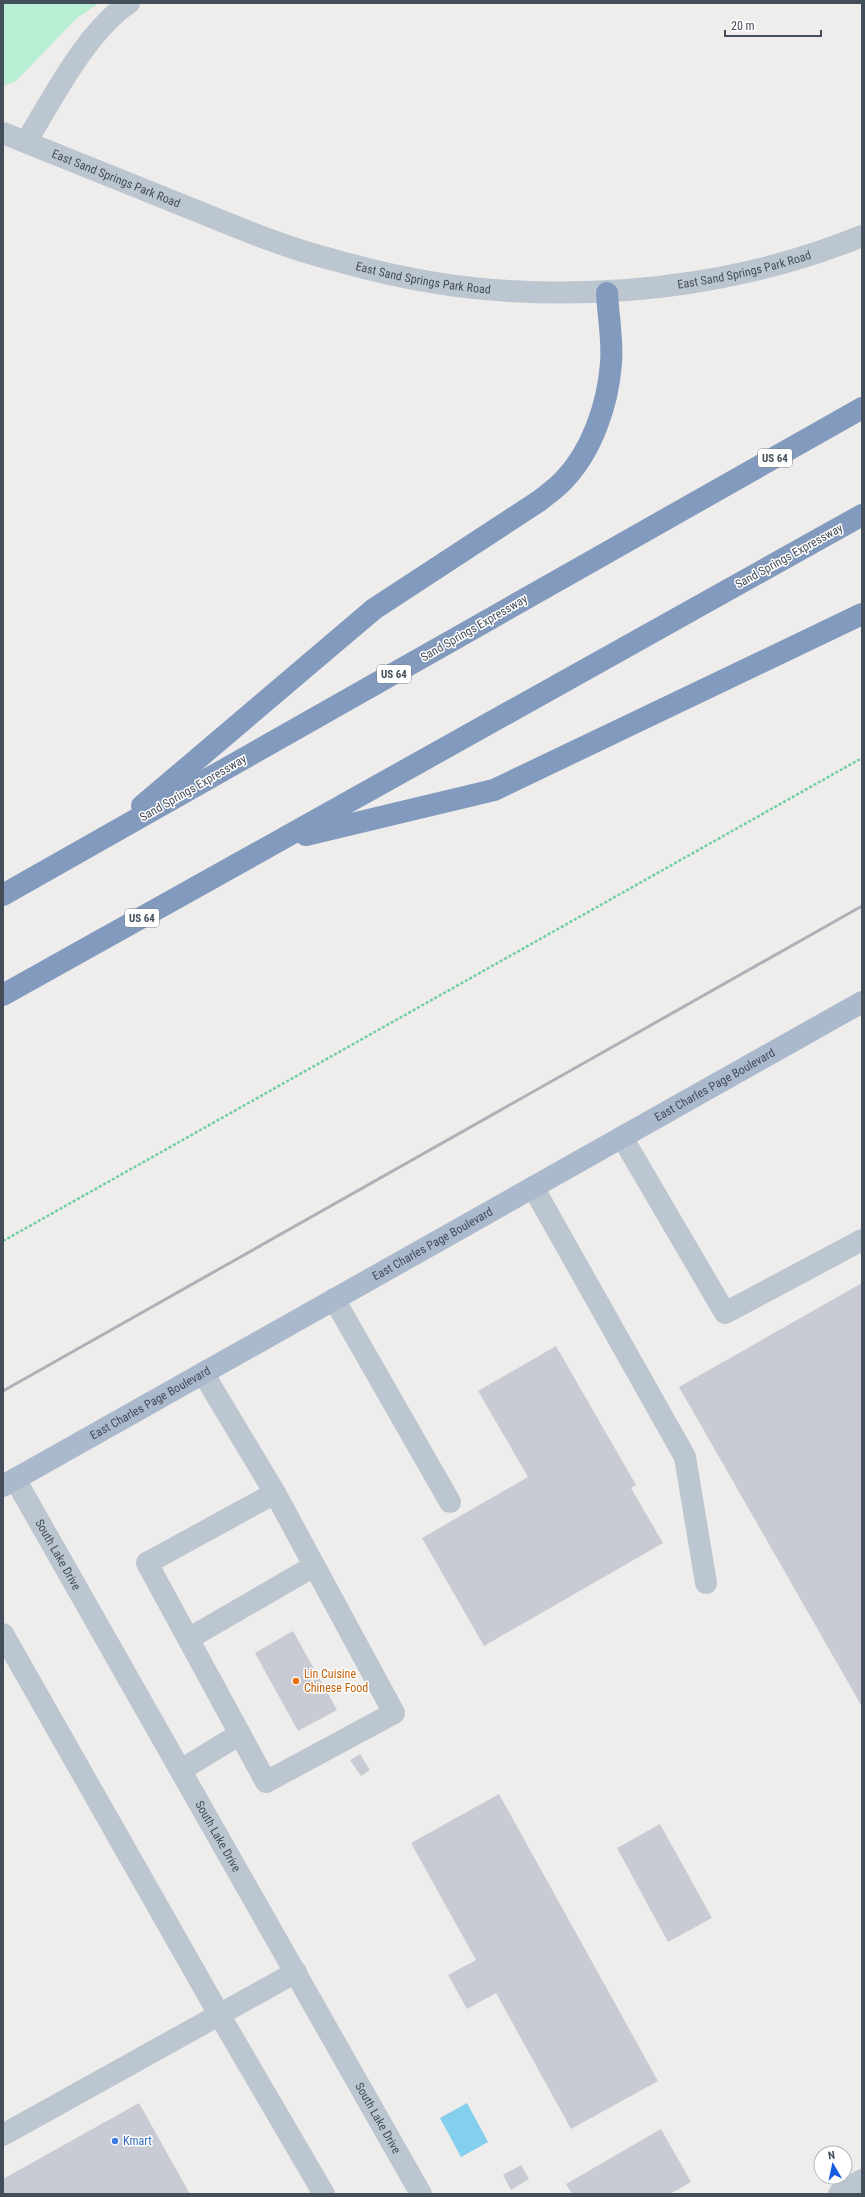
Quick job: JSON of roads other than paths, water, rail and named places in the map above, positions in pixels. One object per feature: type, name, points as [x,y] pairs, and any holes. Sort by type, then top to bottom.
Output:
[{"type":"highway","points":[[101,840],[374,609],[539,502],[563,481],[581,458],[593,436],[602,411],[611,362],[607,293]]},
{"type":"highway","name":"Sand Springs Expressway","points":[[3,895],[862,408]]},
{"type":"highway","name":"Sand Springs Expressway","points":[[3,995],[862,515]]},
{"type":"highway","points":[[281,841],[494,790],[862,614]]},
{"type":"main road","name":"East Charles Page Boulevard","points":[[9,1483],[862,1002]]},
{"type":"street","points":[[26,142],[77,59],[115,13],[129,3]]},
{"type":"street","name":"East Sand Springs Park Road","points":[[3,132],[260,236],[333,260],[423,280],[501,290],[607,293],[730,276],[832,249],[862,236]]},
{"type":"street","points":[[622,1137],[725,1313],[862,1240]]},
{"type":"street","points":[[534,1187],[685,1457],[706,1583]]},
{"type":"street","points":[[334,1299],[450,1502]]},
{"type":"street","points":[[202,1373],[275,1493],[394,1713],[266,1782],[146,1563],[275,1493]]},
{"type":"street","name":"South Lake Drive","points":[[9,1483],[181,1770],[421,2194]]},
{"type":"street","points":[[188,1639],[314,1566]]},
{"type":"street","points":[[3,1634],[220,2016],[324,2194]]},
{"type":"street","points":[[181,1770],[240,1734]]},
{"type":"street","points":[[3,2135],[220,2016],[296,1972]]},
{"type":"street","points":[[839,2194],[862,2180]]},
{"type":"water","points":[[467,2103],[488,2142],[461,2157],[440,2118]]},
{"type":"railway","points":[[3,1391],[862,906]]},
{"type":"place","name":"Lin Cuisine Chinese Food","points":[[296,1681]]},
{"type":"place","name":"Kmart","points":[[115,2141]]}]
